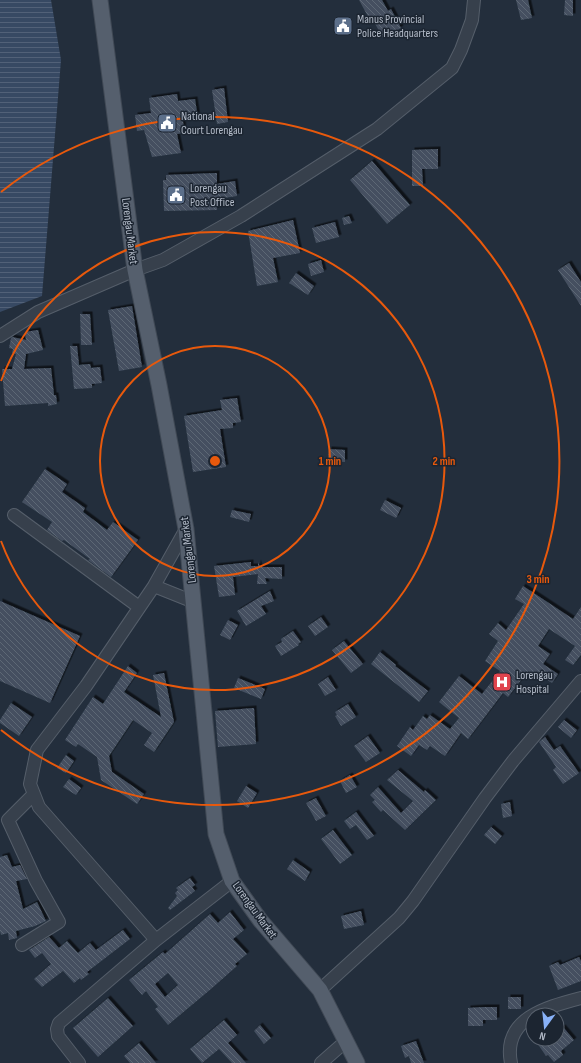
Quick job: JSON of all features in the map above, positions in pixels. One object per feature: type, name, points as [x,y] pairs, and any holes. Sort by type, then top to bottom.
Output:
[{"type":"main road","name":"Lorengau Market","points":[[100,0],[135,270],[159,385],[186,529],[216,834],[232,881],[260,920],[320,990],[357,1063]]},
{"type":"street","points":[[0,336],[38,312],[135,270],[163,260],[241,216],[377,129],[452,68],[462,50],[472,20],[474,0]]},
{"type":"street","points":[[14,515],[139,606]]},
{"type":"street","points":[[156,940],[39,807],[30,784],[37,750],[86,686],[154,586],[186,529]]},
{"type":"street","points":[[154,586],[194,602]]},
{"type":"street","points":[[320,990],[399,918],[414,901],[485,798],[581,681]]},
{"type":"street","points":[[22,945],[59,922],[36,881],[8,820],[34,794]]},
{"type":"street","points":[[79,1063],[58,1036],[57,1029],[59,1023],[156,940],[232,881]]},
{"type":"street","points":[[511,1063],[510,1045],[519,1026],[526,1019],[534,1014],[561,1003],[581,998]]},
{"type":"street","points":[[321,1063],[346,1041]]},
{"type":"water","points":[[0,0],[51,0],[61,60],[42,296],[0,312]]},
{"type":"building","points":[[359,0],[382,0],[388,11],[391,9],[401,28],[383,38],[373,20],[371,22]]},
{"type":"building","points":[[516,0],[528,0],[532,18],[521,20]]},
{"type":"building","points":[[565,0],[573,0],[573,16],[564,15]]},
{"type":"building","points":[[224,88],[228,122],[217,124],[212,90]]},
{"type":"building","points":[[177,94],[178,101],[195,99],[198,119],[183,121],[184,133],[177,134],[181,153],[152,157],[144,130],[137,131],[135,115],[151,113],[149,98]]},
{"type":"building","points":[[438,149],[438,169],[422,169],[423,186],[412,186],[412,150]]},
{"type":"building","points":[[372,161],[410,205],[387,224],[350,180]]},
{"type":"building","points":[[217,173],[217,184],[235,181],[237,196],[217,199],[217,210],[164,211],[163,180],[166,180],[166,175]]},
{"type":"building","points":[[349,216],[352,223],[344,225],[342,218]]},
{"type":"building","points":[[293,220],[300,253],[273,258],[278,282],[257,286],[248,231]]},
{"type":"building","points":[[335,222],[339,237],[316,243],[312,228]]},
{"type":"building","points":[[321,260],[324,272],[311,276],[308,264]]},
{"type":"building","points":[[569,263],[581,282],[581,306],[558,270]]},
{"type":"building","points":[[296,273],[314,286],[308,295],[289,283]]},
{"type":"building","points":[[132,306],[142,367],[119,371],[108,310]]},
{"type":"building","points":[[80,314],[90,314],[92,345],[81,345]]},
{"type":"building","points":[[38,330],[43,350],[26,354],[24,369],[51,368],[54,395],[56,395],[57,404],[48,406],[48,403],[5,406],[2,369],[12,369],[16,354],[12,353],[13,349],[9,348],[11,338],[26,340],[25,332]]},
{"type":"building","points":[[70,346],[77,346],[79,365],[90,364],[91,368],[100,367],[102,383],[92,384],[92,388],[74,389]]},
{"type":"building","points":[[237,398],[241,422],[233,423],[233,428],[220,429],[226,467],[193,472],[184,416],[222,410],[220,400]]},
{"type":"building","points":[[329,449],[345,450],[345,462],[328,461]]},
{"type":"building","points":[[45,469],[67,484],[62,492],[85,508],[83,512],[107,530],[113,522],[138,540],[111,577],[88,560],[90,559],[64,540],[62,541],[47,530],[52,522],[22,502]]},
{"type":"building","points":[[385,500],[401,508],[396,518],[380,510]]},
{"type":"building","points":[[232,510],[251,514],[249,522],[230,517]]},
{"type":"building","points":[[251,562],[251,566],[258,566],[258,562],[260,567],[282,567],[282,579],[265,578],[267,584],[257,584],[258,574],[233,577],[235,595],[219,597],[214,566]]},
{"type":"building","points":[[523,586],[573,619],[581,607],[581,655],[573,665],[565,660],[575,646],[549,629],[538,646],[550,654],[543,664],[558,674],[552,683],[537,673],[532,680],[525,675],[508,697],[503,693],[468,739],[461,733],[445,756],[430,746],[427,750],[419,745],[411,756],[397,746],[410,727],[413,730],[423,716],[427,719],[430,715],[450,729],[459,718],[439,702],[459,676],[482,694],[500,671],[485,661],[498,641],[489,634],[498,623],[506,630],[524,604],[515,599]]},
{"type":"building","points":[[270,591],[274,601],[261,606],[266,614],[246,626],[237,611]]},
{"type":"building","points":[[0,601],[80,636],[50,703],[0,681]]},
{"type":"building","points":[[321,617],[328,627],[315,636],[308,626]]},
{"type":"building","points":[[228,620],[238,625],[230,640],[220,635]]},
{"type":"building","points":[[293,631],[301,642],[298,644],[299,645],[281,656],[275,646],[282,642],[281,639]]},
{"type":"building","points":[[344,641],[363,664],[351,673],[332,650]]},
{"type":"building","points":[[380,652],[396,665],[395,666],[428,691],[419,702],[371,664]]},
{"type":"building","points":[[128,666],[137,673],[124,692],[161,717],[153,675],[164,673],[174,722],[154,752],[144,745],[152,733],[133,720],[109,756],[112,772],[144,794],[137,804],[101,780],[97,757],[78,744],[76,747],[65,740],[93,697],[103,704]]},
{"type":"building","points":[[328,677],[336,690],[325,696],[318,684]]},
{"type":"building","points":[[238,678],[265,689],[261,699],[234,688]]},
{"type":"building","points":[[11,703],[32,717],[19,736],[0,723],[0,720]]},
{"type":"building","points":[[348,704],[356,717],[341,726],[335,716],[337,715],[335,712]]},
{"type":"building","points":[[254,708],[256,744],[218,747],[215,711]]},
{"type":"building","points":[[564,720],[577,730],[571,738],[558,727]]},
{"type":"building","points":[[368,736],[380,753],[366,762],[354,746]]},
{"type":"building","points":[[545,737],[554,750],[560,746],[579,773],[563,784],[553,770],[556,767],[539,742]]},
{"type":"building","points":[[66,755],[74,761],[66,773],[57,768]]},
{"type":"building","points":[[398,770],[436,800],[405,830],[383,810],[381,812],[372,802],[375,800],[370,795],[378,787],[401,813],[413,801],[387,780]]},
{"type":"building","points":[[350,775],[357,787],[346,793],[340,781]]},
{"type":"building","points":[[69,779],[81,788],[76,795],[63,787]]},
{"type":"building","points":[[246,786],[257,793],[248,808],[237,801]]},
{"type":"building","points":[[316,798],[326,816],[316,821],[306,803]]},
{"type":"building","points":[[510,802],[512,816],[503,818],[501,804]]},
{"type":"building","points":[[356,812],[374,836],[367,840],[356,825],[350,829],[344,821]]},
{"type":"building","points":[[491,827],[502,836],[495,844],[484,835]]},
{"type":"building","points":[[333,830],[352,855],[340,864],[321,839]]},
{"type":"building","points":[[7,855],[12,867],[20,865],[27,879],[16,881],[23,909],[37,902],[46,921],[35,926],[16,931],[17,938],[9,940],[8,933],[1,935],[0,931],[0,857]]},
{"type":"building","points":[[293,860],[310,872],[305,881],[287,869]]},
{"type":"building","points":[[190,878],[195,885],[192,887],[195,891],[170,910],[168,908],[177,896],[175,893],[178,890],[176,888]]},
{"type":"building","points":[[361,911],[364,925],[344,929],[341,916]]},
{"type":"building","points":[[230,912],[244,930],[233,939],[247,954],[235,964],[237,966],[168,1025],[155,1009],[158,1007],[146,991],[142,995],[129,980],[163,952],[165,954],[210,914],[218,923]],"holes":[[[168,973],[178,985],[165,997],[155,984]]]},
{"type":"building","points":[[123,930],[130,939],[87,972],[89,974],[81,980],[80,978],[74,983],[63,971],[42,987],[34,979],[51,964],[42,953],[35,958],[29,950],[49,937],[59,948],[67,941],[78,953],[90,943],[96,950]]},
{"type":"building","points":[[579,957],[581,961],[581,981],[558,990],[549,966],[558,962],[560,965]]},
{"type":"building","points":[[508,997],[521,997],[521,1009],[508,1009]]},
{"type":"building","points":[[108,998],[133,1026],[98,1057],[73,1028]]},
{"type":"building","points":[[497,1007],[497,1020],[483,1020],[483,1026],[468,1026],[468,1008]]},
{"type":"building","points":[[224,1020],[237,1035],[228,1043],[246,1063],[232,1063],[219,1049],[202,1063],[190,1049]]},
{"type":"building","points":[[260,1025],[271,1038],[264,1044],[254,1031]]},
{"type":"building","points":[[565,1029],[574,1040],[561,1051],[563,1055],[554,1062],[548,1055],[546,1056],[540,1047],[565,1047]]},
{"type":"building","points":[[416,1041],[424,1063],[411,1063],[409,1056],[405,1058],[401,1046]]},
{"type":"building","points":[[139,1043],[156,1063],[130,1063],[124,1056]]},
{"type":"place","name":"Manus Provincial Police Headquarters","points":[[343,26]]},
{"type":"place","name":"National Court Lorengau","points":[[167,123]]},
{"type":"place","name":"Lorengau Post Office","points":[[176,195]]},
{"type":"place","name":"Lorengau Hospital","points":[[502,682]]}]
